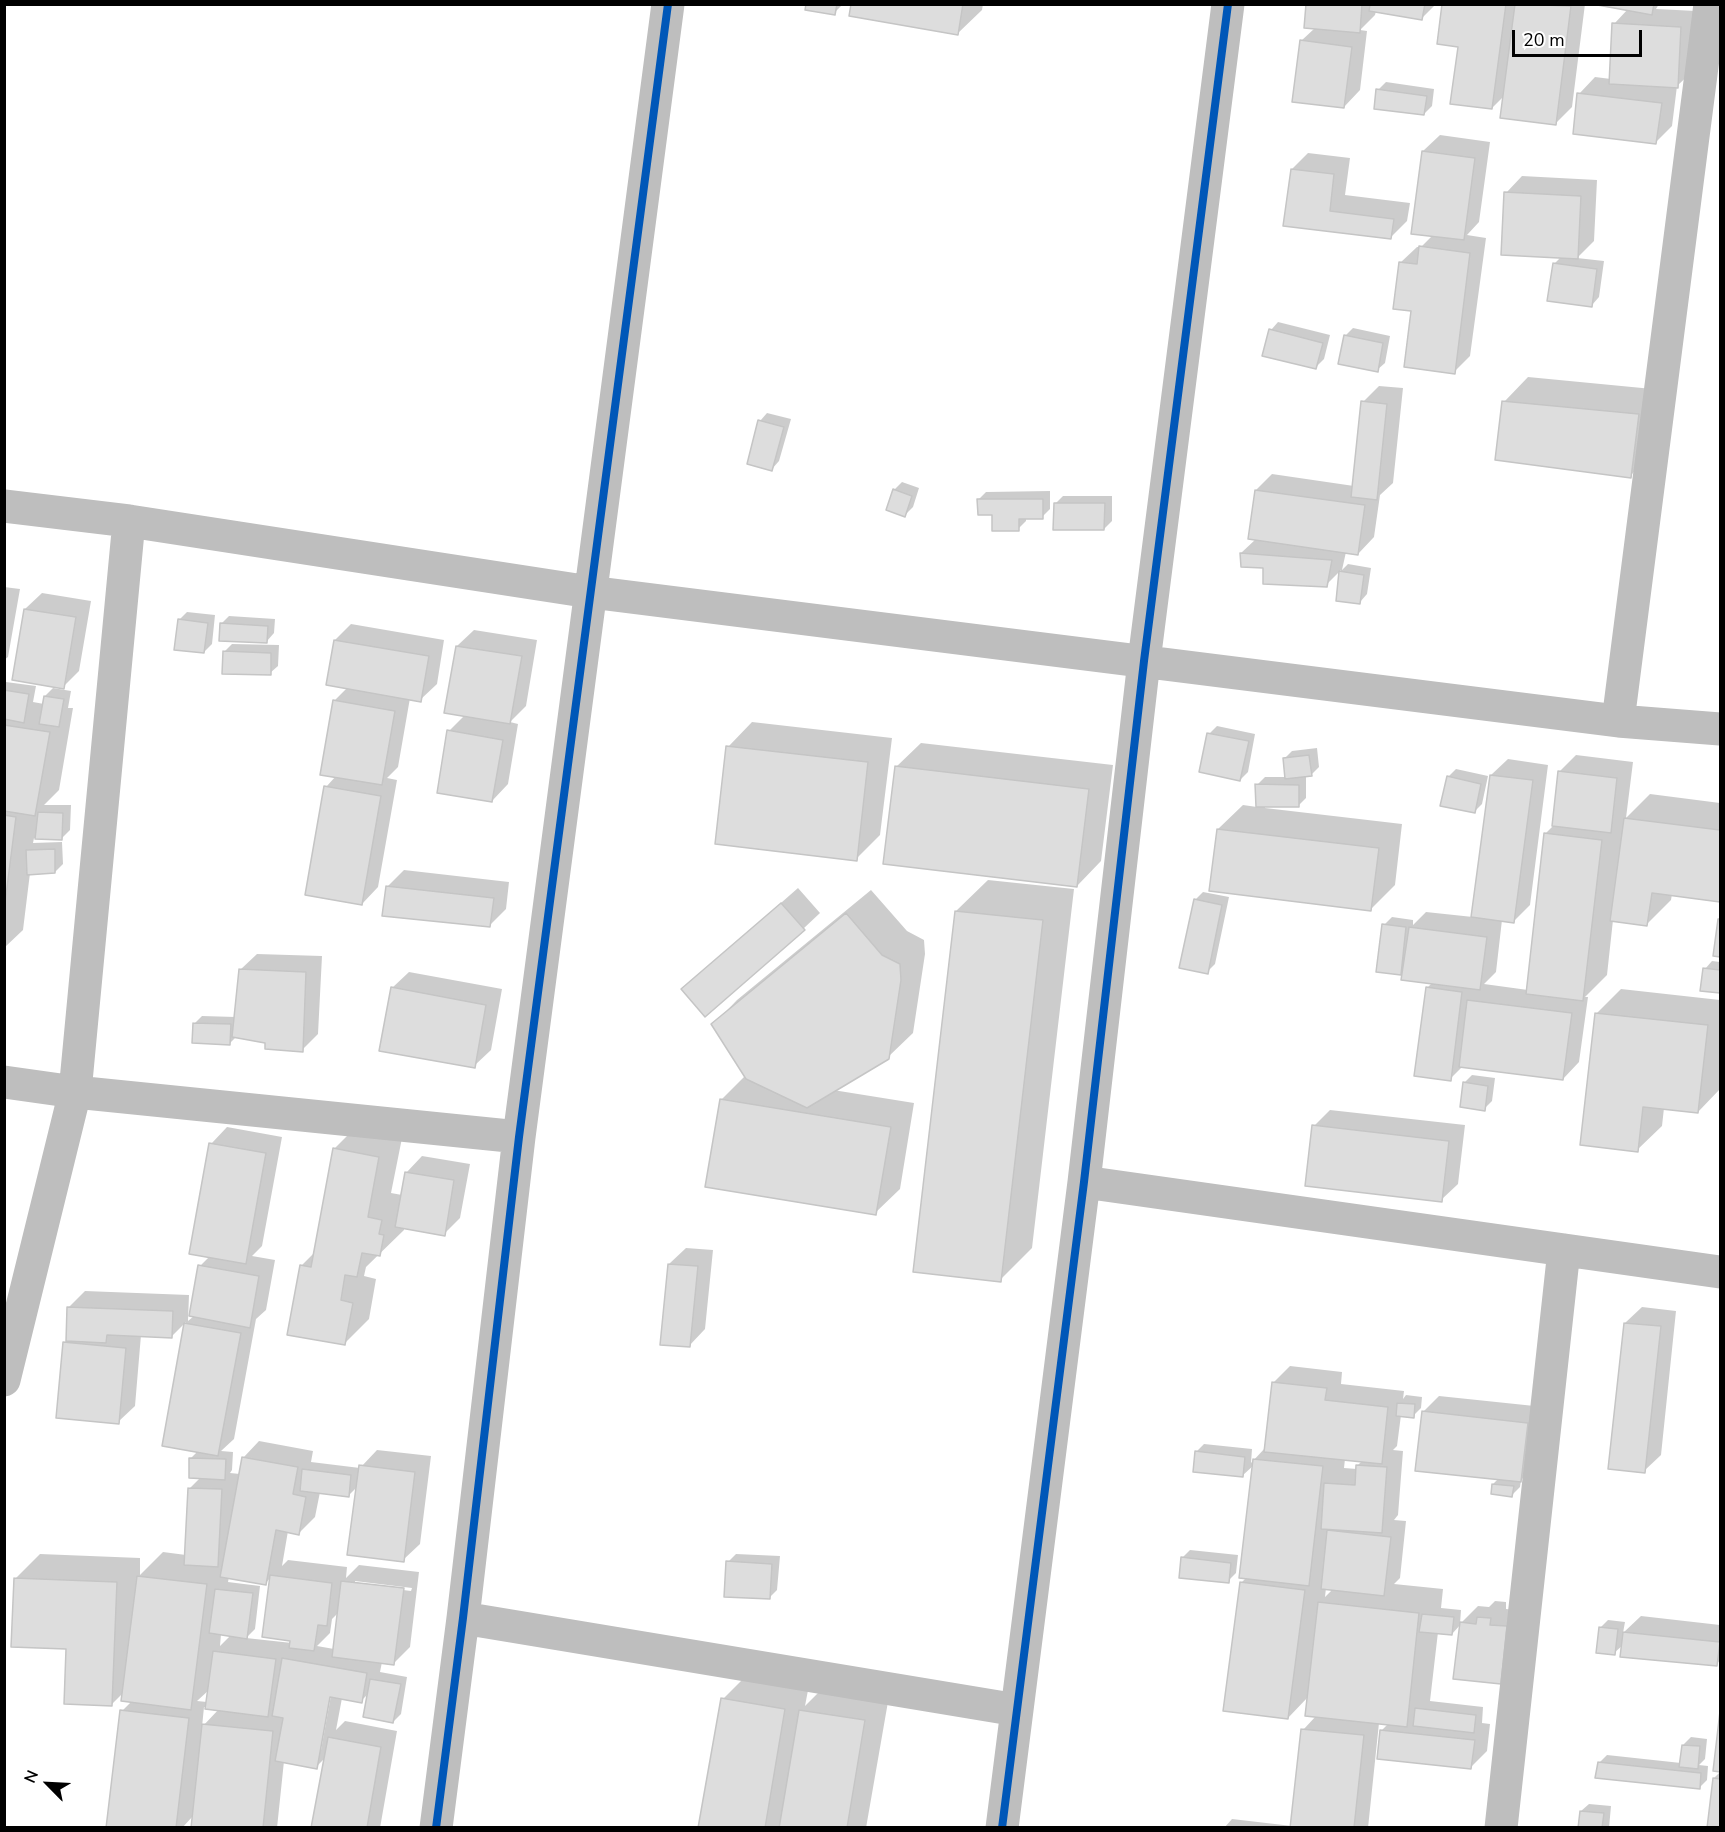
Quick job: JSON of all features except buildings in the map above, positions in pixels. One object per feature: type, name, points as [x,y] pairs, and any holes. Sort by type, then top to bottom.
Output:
[{"type":"street","points":[[436,1827],[463,1618],[519,1137],[668,4]]},
{"type":"street","points":[[1002,1827],[1084,1182],[1144,661],[1228,4]]},
{"type":"street","points":[[1618,721],[1710,4]]},
{"type":"street","points":[[4,506],[129,521],[590,592],[1618,721],[1720,729]]},
{"type":"street","points":[[4,1380],[75,1092],[129,521]]},
{"type":"street","points":[[4,1082],[75,1092],[519,1137]]},
{"type":"street","points":[[1084,1182],[1720,1272]]},
{"type":"street","points":[[1501,1827],[1563,1250]]},
{"type":"street","points":[[463,1618],[1017,1710]]},
{"type":"cycle path","points":[[436,1828],[519,1137],[668,4]]},
{"type":"cycle path","points":[[1002,1828],[1084,1182],[1144,661],[1228,4]]}]
